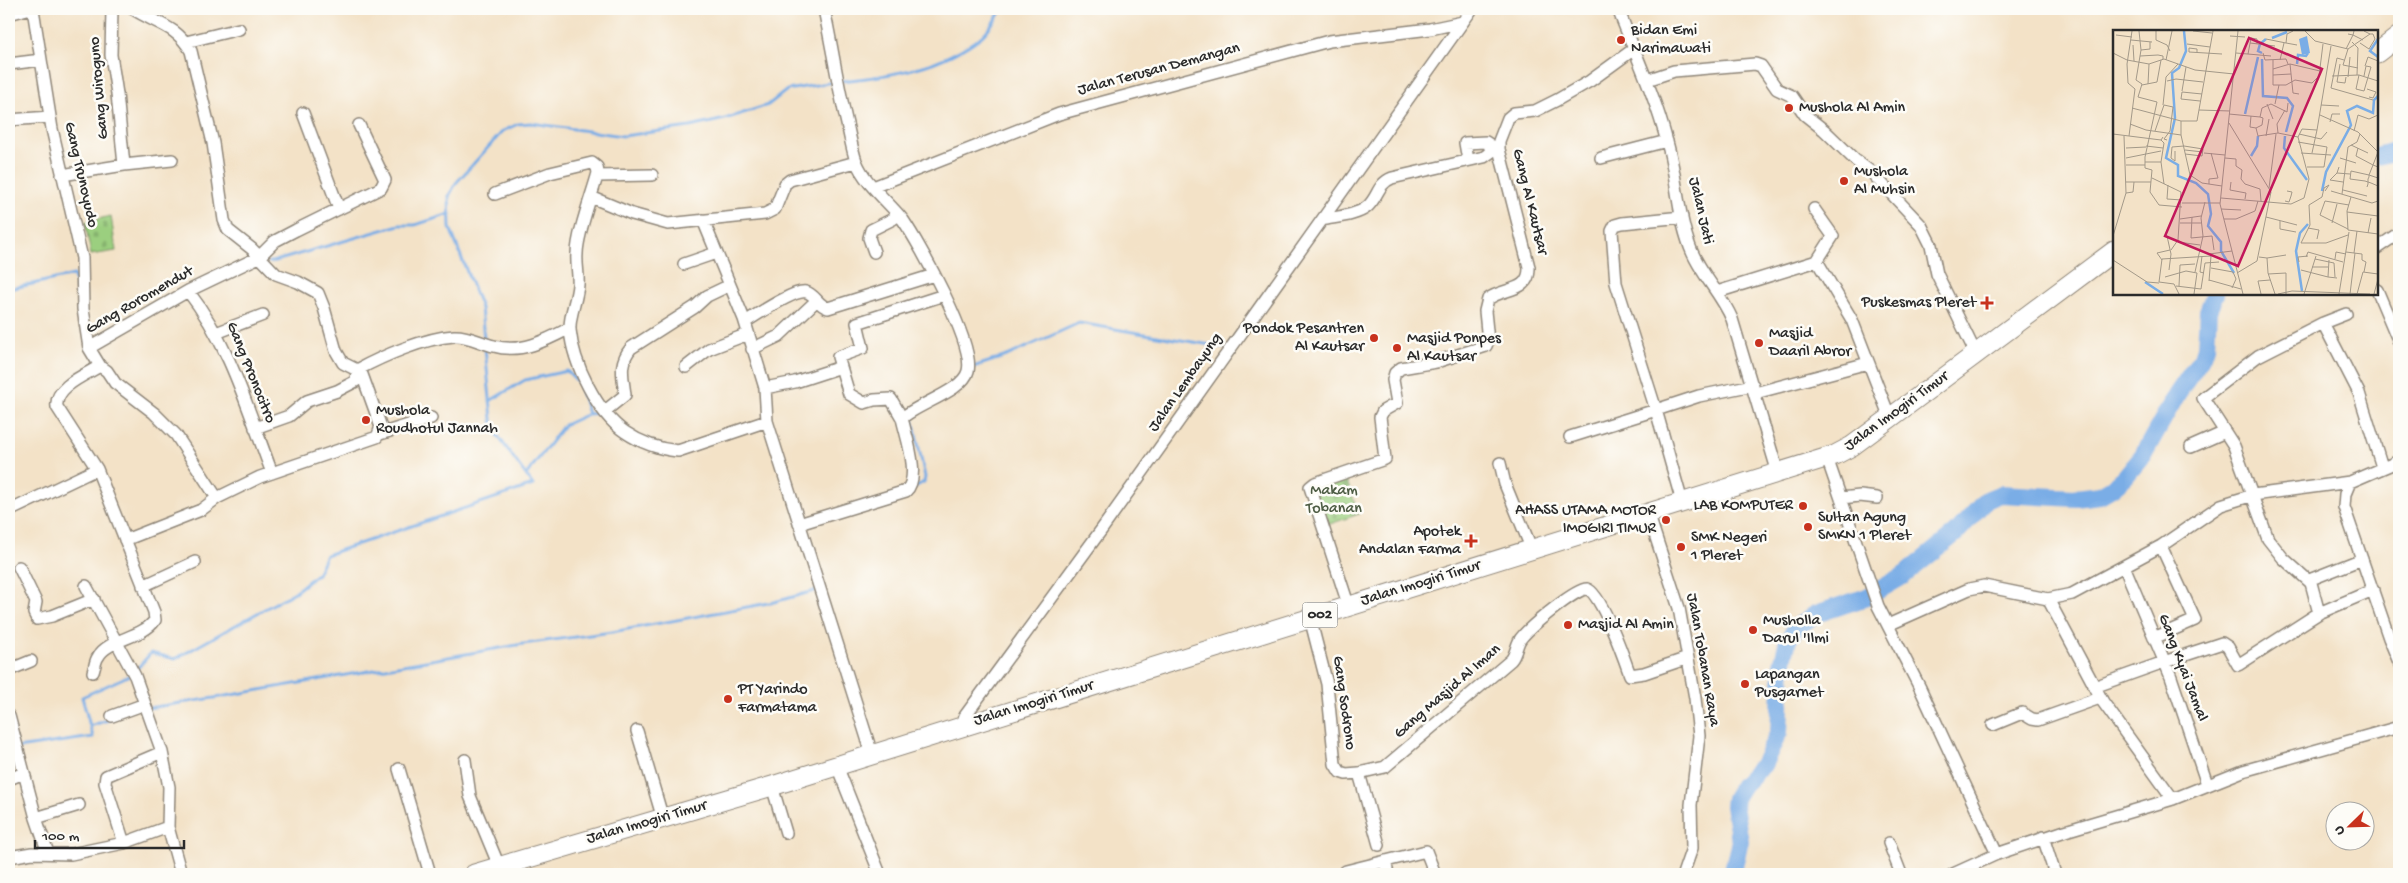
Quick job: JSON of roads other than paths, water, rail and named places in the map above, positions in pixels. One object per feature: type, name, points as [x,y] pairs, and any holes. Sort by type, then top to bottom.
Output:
[{"type":"main road","points":[[2378,52],[2399,36]]},
{"type":"main road","name":"Jalan Imogiri Timur","points":[[474,874],[772,786],[1827,458],[1852,446],[2113,252]]},
{"type":"street","points":[[9,14],[27,9]]},
{"type":"street","name":"Gang Trunoyudo","points":[[33,9],[50,117],[82,258],[83,309],[89,348]]},
{"type":"street","name":"Gang Wiroguno","points":[[112,9],[111,55],[124,165]]},
{"type":"street","points":[[133,9],[170,27],[186,42],[196,66],[214,142],[224,220],[228,230],[252,249],[276,274],[298,282],[318,293],[336,351],[343,363],[358,369],[381,427],[380,434]]},
{"type":"street","points":[[824,9],[856,162],[873,187],[898,214],[934,275],[970,358],[968,373],[955,389],[911,409],[902,418]]},
{"type":"street","name":"Jalan Lembayung","points":[[961,727],[965,716],[1102,529],[1472,9]]},
{"type":"street","name":"Jalan Jati","points":[[1618,9],[1647,80],[1667,141],[1682,218],[1694,257],[1702,273],[1717,292],[1732,319],[1778,473]]},
{"type":"street","name":"Jalan Terusan Demangan","points":[[873,187],[1059,114],[1329,41],[1430,29],[1463,22]]},
{"type":"street","points":[[186,42],[239,29]]},
{"type":"street","name":"Gang Al Kautsar","points":[[1349,607],[1310,487],[1315,483],[1385,459],[1380,417],[1385,409],[1397,403],[1395,373],[1401,368],[1436,362],[1486,346],[1488,341],[1485,311],[1488,299],[1524,284],[1528,279],[1529,267],[1498,146],[1509,116],[1514,113],[1535,111],[1557,100],[1590,81],[1634,49]]},
{"type":"street","points":[[9,64],[41,60]]},
{"type":"street","points":[[1647,80],[1674,71],[1755,64],[1761,66],[1777,89],[1792,96],[1805,115],[1871,172],[1921,225],[1932,245],[1937,274],[1976,354]]},
{"type":"street","points":[[302,113],[339,209]]},
{"type":"street","points":[[9,120],[50,117]]},
{"type":"street","name":"Gang Roromendut","points":[[216,498],[176,435],[154,413],[115,383],[108,371],[100,366],[89,348],[188,291],[259,257],[275,241],[381,188],[385,180],[359,125]]},
{"type":"street","points":[[1601,158],[1667,141]]},
{"type":"street","points":[[62,175],[124,165],[172,160]]},
{"type":"street","points":[[1322,220],[1366,208],[1387,180],[1468,160]]},
{"type":"street","points":[[591,197],[632,214],[668,224],[770,212],[779,201],[785,184],[790,180],[856,162]]},
{"type":"street","points":[[494,194],[533,178],[592,163],[597,167],[597,176],[577,253],[578,285],[570,328],[574,353],[581,372],[592,393],[623,431],[642,442],[678,451],[767,421]]},
{"type":"street","points":[[597,176],[652,175]]},
{"type":"street","points":[[1717,292],[1817,261],[1832,236],[1814,209]]},
{"type":"street","points":[[874,252],[869,238],[871,230],[893,219],[898,214]]},
{"type":"street","points":[[1682,218],[1622,223],[1615,225],[1612,231],[1616,283],[1656,410],[1682,502]]},
{"type":"street","points":[[704,220],[745,322],[764,388],[767,421],[872,754]]},
{"type":"street","points":[[2378,247],[2399,233]]},
{"type":"street","points":[[684,264],[716,253]]},
{"type":"street","points":[[1817,261],[1852,320],[1890,418]]},
{"type":"street","points":[[745,322],[771,306],[802,292],[808,293],[822,307],[828,308],[934,275]]},
{"type":"street","points":[[605,411],[625,395],[621,368],[624,356],[631,348],[695,307],[707,296],[730,285]]},
{"type":"street","name":"Gang Pronocitro","points":[[188,291],[208,316],[228,356],[272,473]]},
{"type":"street","points":[[2378,292],[2399,342]]},
{"type":"street","points":[[857,323],[944,295]]},
{"type":"street","points":[[752,349],[779,336],[816,301]]},
{"type":"street","points":[[799,524],[906,491],[911,486],[914,472],[902,418],[891,399],[880,399],[864,403],[849,394],[838,357],[862,348],[850,302]]},
{"type":"street","points":[[2319,613],[2309,580],[2283,558],[2268,539],[2234,446],[2203,398],[2258,356],[2323,323],[2346,314]]},
{"type":"street","points":[[216,332],[264,315]]},
{"type":"street","points":[[2323,323],[2359,393],[2382,467]]},
{"type":"street","points":[[358,369],[391,352],[442,338],[468,337],[496,347],[527,347],[544,342],[570,328]]},
{"type":"street","points":[[686,367],[709,349],[748,334]]},
{"type":"street","points":[[1570,437],[1699,396],[1754,389],[1868,363]]},
{"type":"street","points":[[93,672],[101,652],[151,625],[155,620],[154,612],[97,469],[59,412],[56,403],[61,391],[100,366]]},
{"type":"street","points":[[764,388],[795,382],[841,367]]},
{"type":"street","points":[[255,428],[289,416],[307,401],[337,391],[356,381],[358,369]]},
{"type":"street","points":[[125,540],[201,510],[216,498],[272,473],[360,444],[380,434],[431,418]]},
{"type":"street","points":[[2191,447],[2224,432]]},
{"type":"street","points":[[1827,458],[1878,606],[1961,775],[1996,854]]},
{"type":"street","points":[[1888,625],[1969,589],[1984,586],[2048,599],[2072,594],[2161,546],[2221,505],[2253,495],[2350,482],[2399,461]]},
{"type":"street","points":[[1500,463],[1505,484],[1532,550]]},
{"type":"street","points":[[9,510],[97,469]]},
{"type":"street","points":[[2350,482],[2345,494],[2344,507],[2399,662]]},
{"type":"street","points":[[1841,498],[1860,496],[1877,498]]},
{"type":"street","name":"Jalan Tobanan Raya","points":[[1648,513],[1675,593],[1695,698],[1699,736],[1691,805],[1692,848],[1683,874]]},
{"type":"street","points":[[2154,638],[2195,620],[2161,546]]},
{"type":"street","points":[[2309,580],[2362,560]]},
{"type":"street","points":[[143,586],[195,562]]},
{"type":"street","name":"Gang Kyai Jamal","points":[[2124,566],[2164,662],[2207,784]]},
{"type":"street","points":[[19,567],[36,602],[34,613],[37,619],[52,616],[94,600]]},
{"type":"street","points":[[86,586],[133,672],[162,752],[169,787],[168,827],[181,874]]},
{"type":"street","name":"Gang Masjid Al Iman","points":[[1359,773],[1385,767],[1401,754],[1511,660],[1522,637],[1564,600],[1584,590],[1590,590],[1596,596],[1612,628],[1630,675],[1644,673],[1688,658]]},
{"type":"street","points":[[2094,687],[2222,643],[2228,647],[2238,665],[2319,613],[2372,590]]},
{"type":"street","points":[[2048,599],[2100,698],[2173,798]]},
{"type":"street","name":"Gang Sodrono","points":[[1310,618],[1326,684],[1335,764],[1342,774],[1359,773]]},
{"type":"street","points":[[9,670],[31,660]]},
{"type":"street","points":[[1993,725],[2022,713],[2038,720],[2100,698]]},
{"type":"street","points":[[112,716],[146,708]]},
{"type":"street","points":[[9,716],[36,818],[48,853]]},
{"type":"street","points":[[1953,874],[1974,869],[1996,854],[2043,837],[2173,798],[2243,771],[2399,727]]},
{"type":"street","points":[[636,731],[663,819]]},
{"type":"street","points":[[124,843],[106,783],[106,776],[162,752]]},
{"type":"street","points":[[465,760],[470,796],[499,866]]},
{"type":"street","points":[[837,766],[880,874]]},
{"type":"street","points":[[399,769],[430,874]]},
{"type":"street","points":[[1359,773],[1379,845]]},
{"type":"street","points":[[9,779],[24,774]]},
{"type":"street","points":[[772,786],[786,833]]},
{"type":"street","points":[[36,818],[79,805]]},
{"type":"street","points":[[9,857],[48,853],[71,854],[124,843],[168,827]]},
{"type":"street","points":[[2043,837],[2055,874]]},
{"type":"street","points":[[1889,843],[1901,874]]},
{"type":"street","points":[[1342,874],[1346,871],[1426,851],[1435,874]]},
{"type":"street","points":[[1385,861],[1388,874]]},
{"type":"waterway","points":[[841,81],[914,69],[950,56],[982,36],[1003,9]]},
{"type":"waterway","points":[[135,671],[151,653],[175,659],[295,592],[317,574],[326,555],[533,485],[493,429],[481,308],[450,228],[449,196],[456,183],[503,131],[518,124],[531,123],[623,136],[690,127],[725,119],[768,105],[787,90],[834,82]]},
{"type":"waterway","points":[[2378,156],[2399,150]]},
{"type":"waterway","points":[[269,262],[399,225],[415,225],[450,214]]},
{"type":"waterway","points":[[9,289],[74,275],[78,297]]},
{"type":"waterway","points":[[1732,874],[1740,841],[1734,806],[1735,798],[1743,785],[1763,765],[1779,732],[1782,665],[1788,640],[1797,627],[1816,614],[1867,597],[1903,576],[1956,533],[1986,500],[2001,494],[2076,498],[2100,495],[2112,488],[2125,477],[2143,455],[2177,394],[2203,356],[2206,347],[2208,311],[2215,295]]},
{"type":"waterway","points":[[972,370],[973,367],[1007,356],[1079,323],[1223,347]]},
{"type":"waterway","points":[[490,401],[525,380],[567,371],[579,383],[588,414],[601,413]]},
{"type":"waterway","points":[[526,475],[564,425],[588,414]]},
{"type":"waterway","points":[[912,415],[925,477],[924,482],[913,488]]},
{"type":"waterway","points":[[148,708],[523,644],[612,632],[774,602],[818,590]]},
{"type":"waterway","points":[[9,746],[17,748],[93,737],[82,697],[130,675]]},
{"type":"waterway","points":[[90,726],[111,719]]},
{"type":"place","name":"Bidan Emi Narimawati","points":[[1621,40]]},
{"type":"place","name":"Mushola Al Amin","points":[[1789,108]]},
{"type":"place","name":"Mushola Al Muhsin","points":[[1844,181]]},
{"type":"place","name":"Puskesmas Pleret","points":[[1987,303]]},
{"type":"place","name":"Pondok Pesantren Al Kautsar","points":[[1374,338]]},
{"type":"place","name":"Masjid Daaril Abror","points":[[1759,343]]},
{"type":"place","name":"Masjid Ponpes Al Kautsar","points":[[1397,348]]},
{"type":"place","name":"Mushola Roudhotul Jannah","points":[[366,420]]},
{"type":"place","name":"LAB KOMPUTER","points":[[1803,506]]},
{"type":"place","name":"AHASS UTAMA MOTOR IMOGIRI TIMUR","points":[[1666,520]]},
{"type":"place","name":"Sultan Agung SMKN 1 Pleret","points":[[1808,527]]},
{"type":"place","name":"Apotek Andalan Farma","points":[[1471,541]]},
{"type":"place","name":"SMK Negeri 1 Pleret","points":[[1681,547]]},
{"type":"place","name":"Masjid Al Amin","points":[[1568,625]]},
{"type":"place","name":"Musholla Darul 'Ilmi","points":[[1753,630]]},
{"type":"place","name":"Lapangan Pusgarnet","points":[[1745,684]]},
{"type":"place","name":"PT Yarindo Farmatama","points":[[728,699]]},
{"type":"park label","name":"Makam Tobanan","points":[[1334,500]]}]
